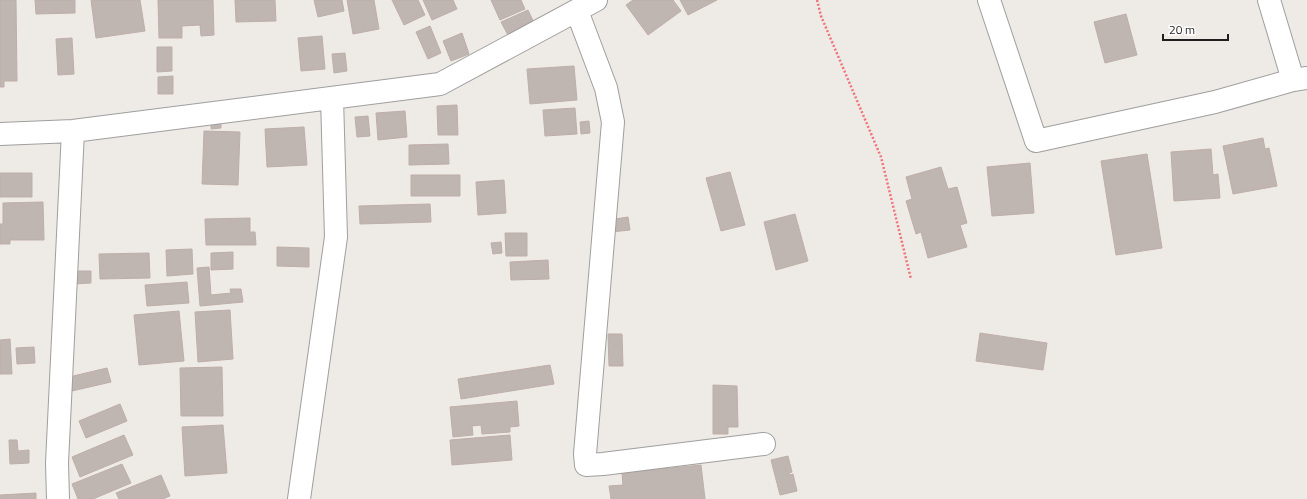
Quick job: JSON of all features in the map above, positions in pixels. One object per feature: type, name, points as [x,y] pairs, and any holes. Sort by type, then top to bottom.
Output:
[{"type":"street","points":[[0,134],[73,132],[440,84],[596,0]]},
{"type":"street","points":[[989,0],[1036,141],[1215,102],[1300,79],[1269,0]]},
{"type":"street","points":[[576,12],[606,88],[613,122],[585,446],[586,465],[764,444]]},
{"type":"street","points":[[299,499],[336,237],[332,98]]},
{"type":"street","points":[[58,499],[57,463],[73,132]]},
{"type":"path","points":[[817,0],[821,16],[881,157],[911,279]]},
{"type":"building","points":[[0,0],[16,0],[17,81],[4,81],[4,87],[0,87]]},
{"type":"building","points":[[35,0],[75,0],[75,13],[36,14]]},
{"type":"building","points":[[91,0],[140,0],[145,31],[96,38]]},
{"type":"building","points":[[158,0],[213,0],[214,35],[201,36],[200,25],[182,26],[182,38],[159,38]]},
{"type":"building","points":[[235,0],[275,0],[276,21],[236,22]]},
{"type":"building","points":[[314,0],[342,0],[344,11],[318,17]]},
{"type":"building","points":[[347,0],[374,0],[379,29],[353,34]]},
{"type":"building","points":[[392,0],[418,0],[425,15],[404,25]]},
{"type":"building","points":[[423,0],[453,0],[457,9],[432,20]]},
{"type":"building","points":[[491,0],[521,0],[525,9],[500,20]]},
{"type":"building","points":[[633,0],[673,0],[681,11],[648,35],[626,5]]},
{"type":"building","points":[[680,0],[717,0],[688,15]]},
{"type":"building","points":[[528,10],[536,27],[510,39],[501,22]]},
{"type":"building","points":[[1126,14],[1137,55],[1105,63],[1094,22]]},
{"type":"building","points":[[430,26],[441,53],[428,59],[416,32]]},
{"type":"building","points":[[462,33],[469,54],[451,61],[443,41]]},
{"type":"building","points":[[322,36],[325,69],[301,71],[298,38]]},
{"type":"building","points":[[72,38],[74,74],[58,75],[56,39]]},
{"type":"building","points":[[157,47],[172,47],[172,71],[157,72]]},
{"type":"building","points":[[345,53],[347,71],[334,73],[332,54]]},
{"type":"building","points":[[574,66],[577,100],[530,104],[527,69]]},
{"type":"building","points":[[173,76],[173,94],[158,94],[158,77]]},
{"type":"building","points":[[457,105],[458,135],[438,135],[437,106]]},
{"type":"building","points":[[575,108],[577,134],[545,136],[543,110]]},
{"type":"building","points":[[405,111],[407,137],[378,140],[376,113]]},
{"type":"building","points":[[368,116],[370,136],[357,137],[355,117]]},
{"type":"building","points":[[211,119],[221,119],[221,128],[211,129]]},
{"type":"building","points":[[589,121],[590,133],[581,134],[580,122]]},
{"type":"building","points":[[304,127],[307,165],[267,167],[265,129]]},
{"type":"building","points":[[204,131],[240,132],[238,185],[202,184]]},
{"type":"building","points":[[1263,138],[1265,149],[1269,148],[1277,186],[1233,194],[1223,146]]},
{"type":"building","points":[[448,144],[449,164],[409,165],[409,145]]},
{"type":"building","points":[[1211,149],[1213,175],[1218,174],[1220,198],[1174,201],[1171,152]]},
{"type":"building","points":[[1147,154],[1162,248],[1116,255],[1101,161]]},
{"type":"building","points":[[1030,163],[1034,213],[992,216],[987,167]]},
{"type":"building","points":[[941,167],[948,189],[957,187],[967,223],[960,225],[967,247],[928,258],[921,232],[916,234],[906,201],[912,199],[906,177]]},
{"type":"building","points":[[730,172],[745,225],[721,231],[706,178]]},
{"type":"building","points":[[0,173],[32,173],[32,197],[0,197]]},
{"type":"building","points":[[411,175],[460,175],[460,196],[411,196]]},
{"type":"building","points":[[504,180],[506,213],[478,215],[476,182]]},
{"type":"building","points":[[43,202],[44,240],[10,240],[10,244],[0,244],[0,224],[3,224],[3,203]]},
{"type":"building","points":[[430,204],[431,222],[360,224],[359,206]]},
{"type":"building","points":[[795,214],[808,261],[776,270],[764,222]]},
{"type":"building","points":[[628,217],[630,230],[611,232],[609,220]]},
{"type":"building","points":[[250,218],[250,232],[255,232],[256,245],[206,245],[205,219]]},
{"type":"building","points":[[505,233],[527,233],[527,256],[506,256]]},
{"type":"building","points":[[501,242],[502,253],[493,254],[491,243]]},
{"type":"building","points":[[277,247],[309,248],[309,267],[277,266]]},
{"type":"building","points":[[192,249],[193,274],[167,276],[166,250]]},
{"type":"building","points":[[233,252],[233,269],[211,270],[211,253]]},
{"type":"building","points":[[149,253],[150,278],[100,279],[99,254]]},
{"type":"building","points":[[548,260],[549,279],[511,280],[510,262]]},
{"type":"building","points":[[209,267],[211,295],[231,293],[230,289],[241,289],[243,302],[200,306],[197,268]]},
{"type":"building","points":[[73,271],[91,271],[91,283],[73,284]]},
{"type":"building","points":[[187,282],[189,303],[147,306],[145,285]]},
{"type":"building","points":[[230,310],[233,359],[198,362],[195,312]]},
{"type":"building","points":[[179,311],[184,361],[139,365],[134,315]]},
{"type":"building","points":[[980,333],[1047,343],[1043,370],[976,361]]},
{"type":"building","points":[[608,334],[622,334],[623,366],[609,366]]},
{"type":"building","points":[[10,339],[12,374],[0,374],[0,340]]},
{"type":"building","points":[[34,347],[35,363],[17,364],[16,348]]},
{"type":"building","points":[[550,365],[554,384],[461,399],[458,379]]},
{"type":"building","points":[[222,367],[223,416],[181,416],[180,368]]},
{"type":"building","points":[[107,368],[111,382],[72,391],[69,377]]},
{"type":"building","points":[[713,385],[737,386],[738,427],[728,427],[728,434],[713,434]]},
{"type":"building","points":[[517,401],[519,426],[510,427],[510,432],[482,434],[481,425],[472,426],[473,435],[453,437],[450,407]]},
{"type":"building","points":[[120,404],[127,421],[86,438],[79,421]]},
{"type":"building","points":[[223,425],[227,473],[185,476],[182,427]]},
{"type":"building","points":[[124,435],[133,455],[80,477],[72,457]]},
{"type":"building","points":[[510,435],[512,460],[452,465],[450,440]]},
{"type":"building","points":[[9,440],[17,440],[18,451],[29,450],[29,463],[10,464]]},
{"type":"building","points":[[788,456],[792,472],[789,473],[790,475],[793,474],[797,491],[780,495],[771,460]]},
{"type":"building","points":[[122,464],[131,483],[93,499],[78,499],[72,484]]},
{"type":"building","points":[[701,465],[705,499],[611,499],[609,486],[623,485],[622,473]]},
{"type":"building","points":[[161,475],[170,496],[163,499],[119,499],[116,493]]},
{"type":"building","points":[[36,493],[36,499],[0,499],[0,495]]}]
